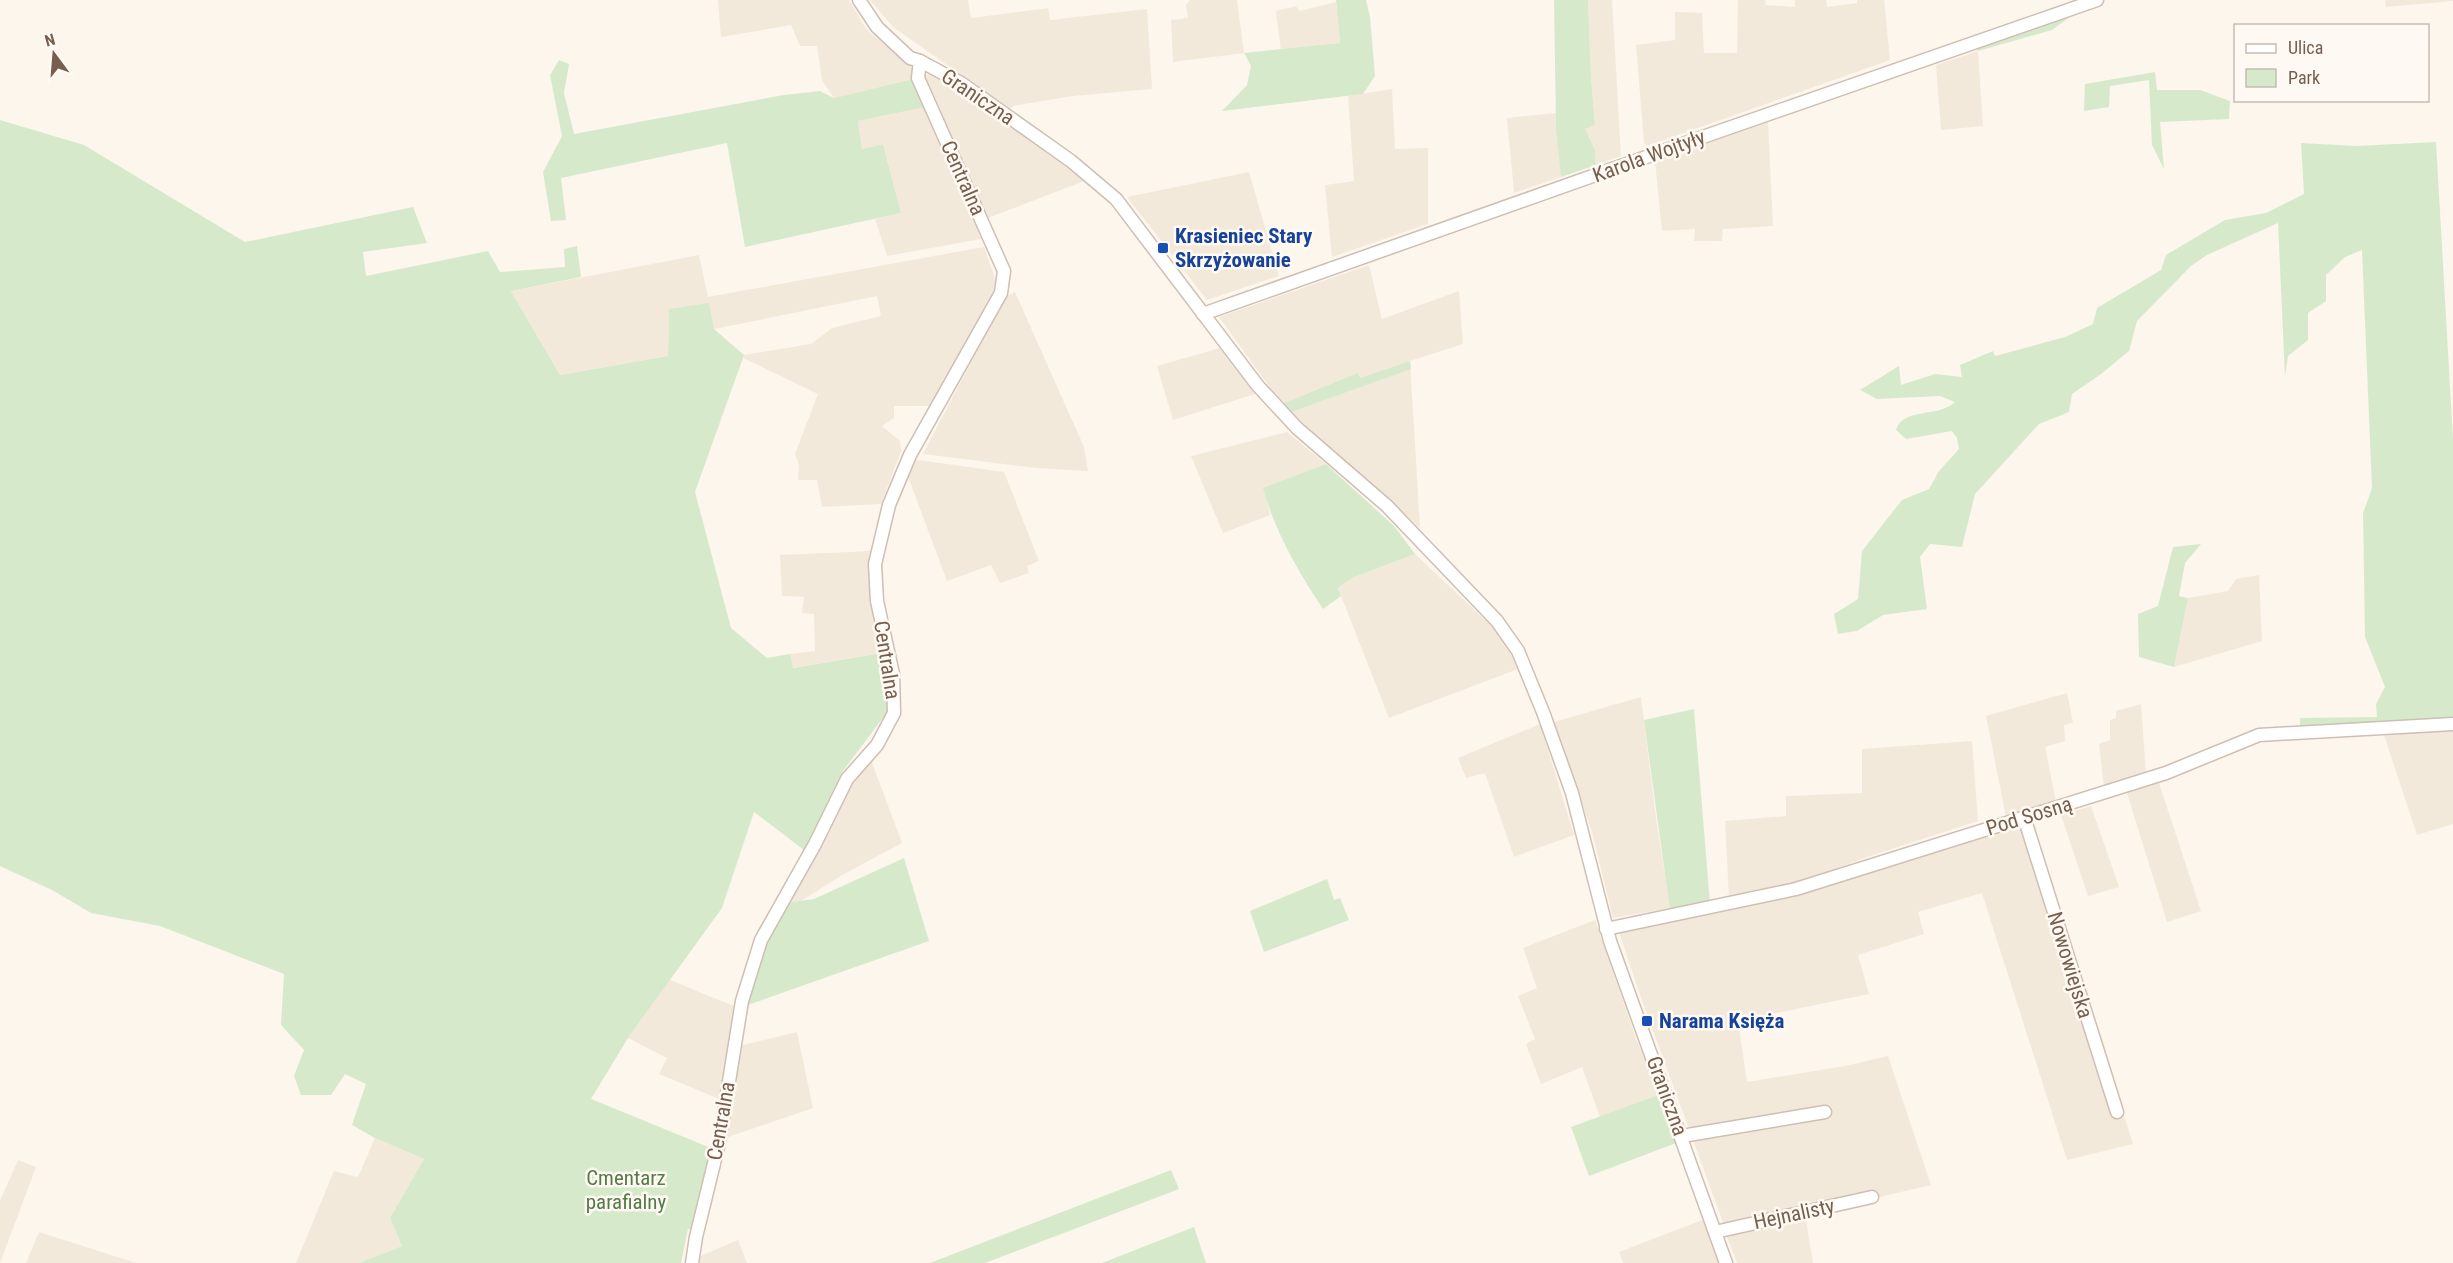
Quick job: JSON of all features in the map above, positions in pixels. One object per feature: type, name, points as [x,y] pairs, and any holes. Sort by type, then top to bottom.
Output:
[{"type":"street","name":"Graniczna","points":[[860,0],[877,27],[910,58],[961,83],[1071,161],[1116,199],[1258,386],[1297,428],[1387,506],[1497,621],[1518,651],[1572,793],[1606,929],[1726,1263]]},
{"type":"street","name":"Karola Wojtyły","points":[[1203,314],[2097,0]]},
{"type":"street","name":"Centralna","points":[[692,1263],[696,1237],[719,1143],[742,1001],[760,940],[815,844],[847,779],[877,745],[894,713],[893,674],[877,602],[875,564],[889,505],[910,455],[1001,293],[1004,271],[918,78],[920,61]]},
{"type":"street","name":"Pod Sosną","points":[[1606,929],[1796,889],[2166,773],[2259,735],[2453,724]]},
{"type":"street","name":"Nowowiejska","points":[[2024,817],[2117,1112]]},
{"type":"street","points":[[1682,1136],[1825,1112]]},
{"type":"street","name":"Hejnalisty","points":[[1715,1232],[1872,1197]]},
{"type":"shaded area","points":[[718,0],[849,0],[866,29],[916,71],[913,79],[834,98],[822,80],[817,46],[800,46],[791,25],[721,37]]},
{"type":"shaded area","points":[[870,0],[968,0],[971,18],[1048,8],[1050,20],[1147,9],[1152,89],[1073,96],[1013,106],[1010,109],[893,27]]},
{"type":"shaded area","points":[[1190,0],[1237,0],[1244,53],[1173,62],[1171,20],[1188,18],[1186,5]]},
{"type":"shaded area","points":[[1588,0],[1612,0],[1621,156],[1596,165],[1595,150],[1585,129],[1595,124]]},
{"type":"shaded area","points":[[1738,0],[1765,0],[1766,5],[1795,7],[1795,0],[1826,0],[1827,7],[1857,3],[1857,0],[1884,0],[1890,60],[1647,146],[1644,143],[1636,45],[1675,40],[1675,12],[1702,13],[1704,53],[1737,53]]},
{"type":"shaded area","points":[[2385,0],[2453,0],[2453,1],[2386,7]]},
{"type":"shaded area","points":[[1336,2],[1340,43],[1281,51],[1276,11],[1296,6],[1299,11]]},
{"type":"shaded area","points":[[1978,51],[1983,126],[1941,130],[1936,65]]},
{"type":"shaded area","points":[[934,73],[1087,180],[985,219],[924,76]]},
{"type":"shaded area","points":[[1392,89],[1395,149],[1428,148],[1428,224],[1332,257],[1325,185],[1354,181],[1348,96]]},
{"type":"shaded area","points":[[926,107],[981,239],[887,256],[875,219],[901,213],[883,144],[862,149],[858,121]]},
{"type":"shaded area","points":[[1556,113],[1561,177],[1514,193],[1507,118]]},
{"type":"shaded area","points":[[1768,122],[1773,226],[1723,229],[1722,241],[1694,241],[1695,229],[1662,231],[1655,162]]},
{"type":"shaded area","points":[[1249,172],[1279,276],[1207,300],[1127,197]]},
{"type":"shaded area","points":[[984,247],[996,281],[991,302],[931,406],[894,406],[894,418],[882,426],[900,441],[901,451],[881,504],[822,507],[817,480],[798,480],[799,465],[795,454],[818,394],[743,358],[744,355],[811,344],[832,328],[881,316],[877,296],[714,329],[669,309],[668,356],[560,375],[511,291],[699,255],[708,297]]},
{"type":"shaded area","points":[[1369,265],[1382,319],[1459,291],[1463,344],[1410,361],[1420,528],[1282,404],[1219,317]]},
{"type":"shaded area","points":[[1015,292],[1084,447],[1088,471],[1037,468],[923,454],[1005,297]]},
{"type":"shaded area","points":[[1220,348],[1255,394],[1173,420],[1157,366]]},
{"type":"shaded area","points":[[1287,432],[1326,464],[1264,488],[1270,515],[1223,533],[1191,456]]},
{"type":"shaded area","points":[[918,460],[1004,472],[1039,561],[1027,566],[1029,573],[1000,583],[991,565],[947,581],[907,474],[913,462]]},
{"type":"shaded area","points":[[872,551],[870,572],[882,653],[792,668],[790,654],[815,651],[814,614],[802,613],[804,597],[782,596],[780,555]]},
{"type":"shaded area","points":[[1415,554],[1501,635],[1518,669],[1389,718],[1338,588],[1352,578]]},
{"type":"shaded area","points":[[2259,575],[2262,641],[2174,667],[2188,598],[2228,591],[2236,579]]},
{"type":"shaded area","points":[[2067,693],[2073,723],[2064,725],[2065,741],[2045,747],[2056,802],[2006,817],[1986,716]]},
{"type":"shaded area","points":[[1641,697],[1670,908],[1613,918],[1592,832],[1554,722]]},
{"type":"shaded area","points":[[2141,704],[2146,775],[2104,788],[2099,744],[2110,740],[2110,720],[2116,718],[2116,711]]},
{"type":"shaded area","points":[[1540,724],[1574,835],[1514,857],[1485,773],[1466,778],[1458,758]]},
{"type":"shaded area","points":[[2453,727],[2453,824],[2417,835],[2383,732]]},
{"type":"shaded area","points":[[1972,741],[1978,821],[1805,880],[1729,898],[1725,821],[1786,816],[1786,796],[1862,793],[1862,749]]},
{"type":"shaded area","points":[[871,760],[902,843],[844,874],[801,901],[786,903],[811,864],[850,785]]},
{"type":"shaded area","points":[[2159,783],[2201,911],[2167,922],[2127,793]]},
{"type":"shaded area","points":[[2091,806],[2119,887],[2088,896],[2061,815]]},
{"type":"shaded area","points":[[2031,821],[2133,1144],[2067,1160],[1982,893],[1918,912],[1924,934],[1858,955],[1869,994],[1738,1021],[1747,1082],[1845,1066],[1888,1056],[1931,1185],[1875,1198],[1724,1225],[1619,932],[1781,898]]},
{"type":"shaded area","points":[[1595,920],[1637,1041],[1661,1094],[1600,1117],[1582,1067],[1541,1084],[1526,1044],[1535,1039],[1518,996],[1537,988],[1523,948]]},
{"type":"shaded area","points":[[670,980],[734,1006],[719,1099],[659,1074],[667,1058],[628,1038]]},
{"type":"shaded area","points":[[797,1032],[813,1108],[725,1138],[739,1046]]},
{"type":"shaded area","points":[[375,1138],[424,1159],[390,1218],[402,1246],[359,1263],[296,1263],[334,1171],[358,1177]]},
{"type":"shaded area","points":[[18,1160],[36,1167],[0,1263],[0,1201]]},
{"type":"shaded area","points":[[1805,1214],[1813,1263],[1737,1263],[1725,1232]]},
{"type":"shaded area","points":[[1705,1219],[1721,1263],[1623,1263],[1619,1252]]},
{"type":"shaded area","points":[[39,1232],[136,1263],[26,1263]]},
{"type":"shaded area","points":[[738,1240],[747,1263],[698,1263],[698,1257]]},
{"type":"green space","points":[[1336,0],[1366,0],[1370,17],[1375,76],[1363,94],[1222,111],[1247,85],[1251,66],[1244,53],[1340,43]]},
{"type":"green space","points":[[1554,0],[1588,0],[1595,125],[1585,129],[1595,150],[1596,165],[1561,177],[1556,128]]},
{"type":"green space","points":[[2070,13],[2070,17],[2052,30],[1978,51],[1977,46]]},
{"type":"green space","points":[[559,60],[569,64],[564,93],[574,134],[784,95],[820,91],[834,98],[913,79],[926,107],[858,121],[862,149],[883,144],[901,213],[745,247],[727,143],[561,178],[566,220],[551,221],[543,172],[562,136],[550,75]]},
{"type":"green space","points":[[2155,72],[2157,90],[2200,90],[2230,101],[2229,119],[2160,122],[2164,169],[2152,145],[2149,80],[2110,86],[2109,107],[2084,111],[2085,84]]},
{"type":"green space","name":"Cmentarz parafialny","points":[[0,120],[84,145],[245,242],[413,207],[427,243],[363,252],[366,276],[488,251],[500,272],[565,267],[564,249],[577,246],[581,277],[511,291],[560,375],[668,356],[669,309],[709,303],[714,329],[744,355],[695,492],[731,628],[767,658],[790,654],[793,668],[882,653],[888,711],[843,771],[804,850],[754,812],[722,908],[628,1038],[591,1099],[711,1148],[691,1230],[688,1229],[681,1263],[359,1263],[402,1246],[390,1218],[424,1159],[375,1138],[352,1125],[366,1084],[345,1074],[331,1095],[301,1095],[294,1076],[304,1050],[281,1025],[284,974],[160,926],[91,913],[52,890],[0,866]]},
{"type":"green space","points":[[2436,142],[2453,439],[2453,720],[2300,726],[2300,718],[2377,717],[2376,704],[2385,687],[2365,637],[2363,513],[2372,488],[2362,250],[2345,257],[2326,275],[2326,301],[2308,313],[2308,340],[2288,356],[2285,377],[2278,223],[2207,255],[2191,266],[2137,321],[2129,351],[2072,394],[2069,412],[2039,424],[1975,494],[1962,547],[1930,544],[1920,557],[1927,609],[1883,615],[1857,631],[1838,634],[1834,614],[1858,599],[1862,551],[1902,500],[1929,489],[1939,471],[1959,449],[1957,438],[1952,431],[1906,439],[1896,430],[1906,418],[1940,410],[1955,402],[1940,396],[1877,399],[1860,390],[1899,366],[1901,385],[1935,374],[1962,377],[1960,365],[1993,351],[1995,356],[2065,337],[2093,324],[2097,308],[2161,270],[2166,255],[2225,220],[2266,213],[2304,194],[2301,143],[2356,146]]},
{"type":"green space","points":[[1410,361],[1411,369],[1291,412],[1282,404],[1358,373],[1360,378]]},
{"type":"green space","points":[[1326,464],[1394,526],[1415,554],[1352,578],[1338,588],[1341,596],[1323,609],[1288,551],[1263,488]]},
{"type":"green space","points":[[2201,544],[2185,563],[2179,596],[2188,598],[2174,667],[2139,657],[2138,614],[2158,606],[2173,547]]},
{"type":"green space","points":[[1694,709],[1710,903],[1670,911],[1644,720]]},
{"type":"green space","points":[[904,858],[929,941],[748,1005],[762,947],[786,903],[814,899]]},
{"type":"green space","points":[[1327,879],[1334,900],[1340,898],[1349,920],[1264,952],[1250,911]]},
{"type":"green space","points":[[1661,1094],[1679,1142],[1589,1176],[1571,1127]]},
{"type":"green space","points":[[1171,1170],[1179,1189],[985,1263],[930,1263]]},
{"type":"green space","points":[[1194,1227],[1206,1263],[1102,1263]]},
{"type":"place","name":"Krasieniec Stary Skrzyżowanie","points":[[1163,248]]},
{"type":"place","name":"Narama Księża","points":[[1647,1021]]}]
